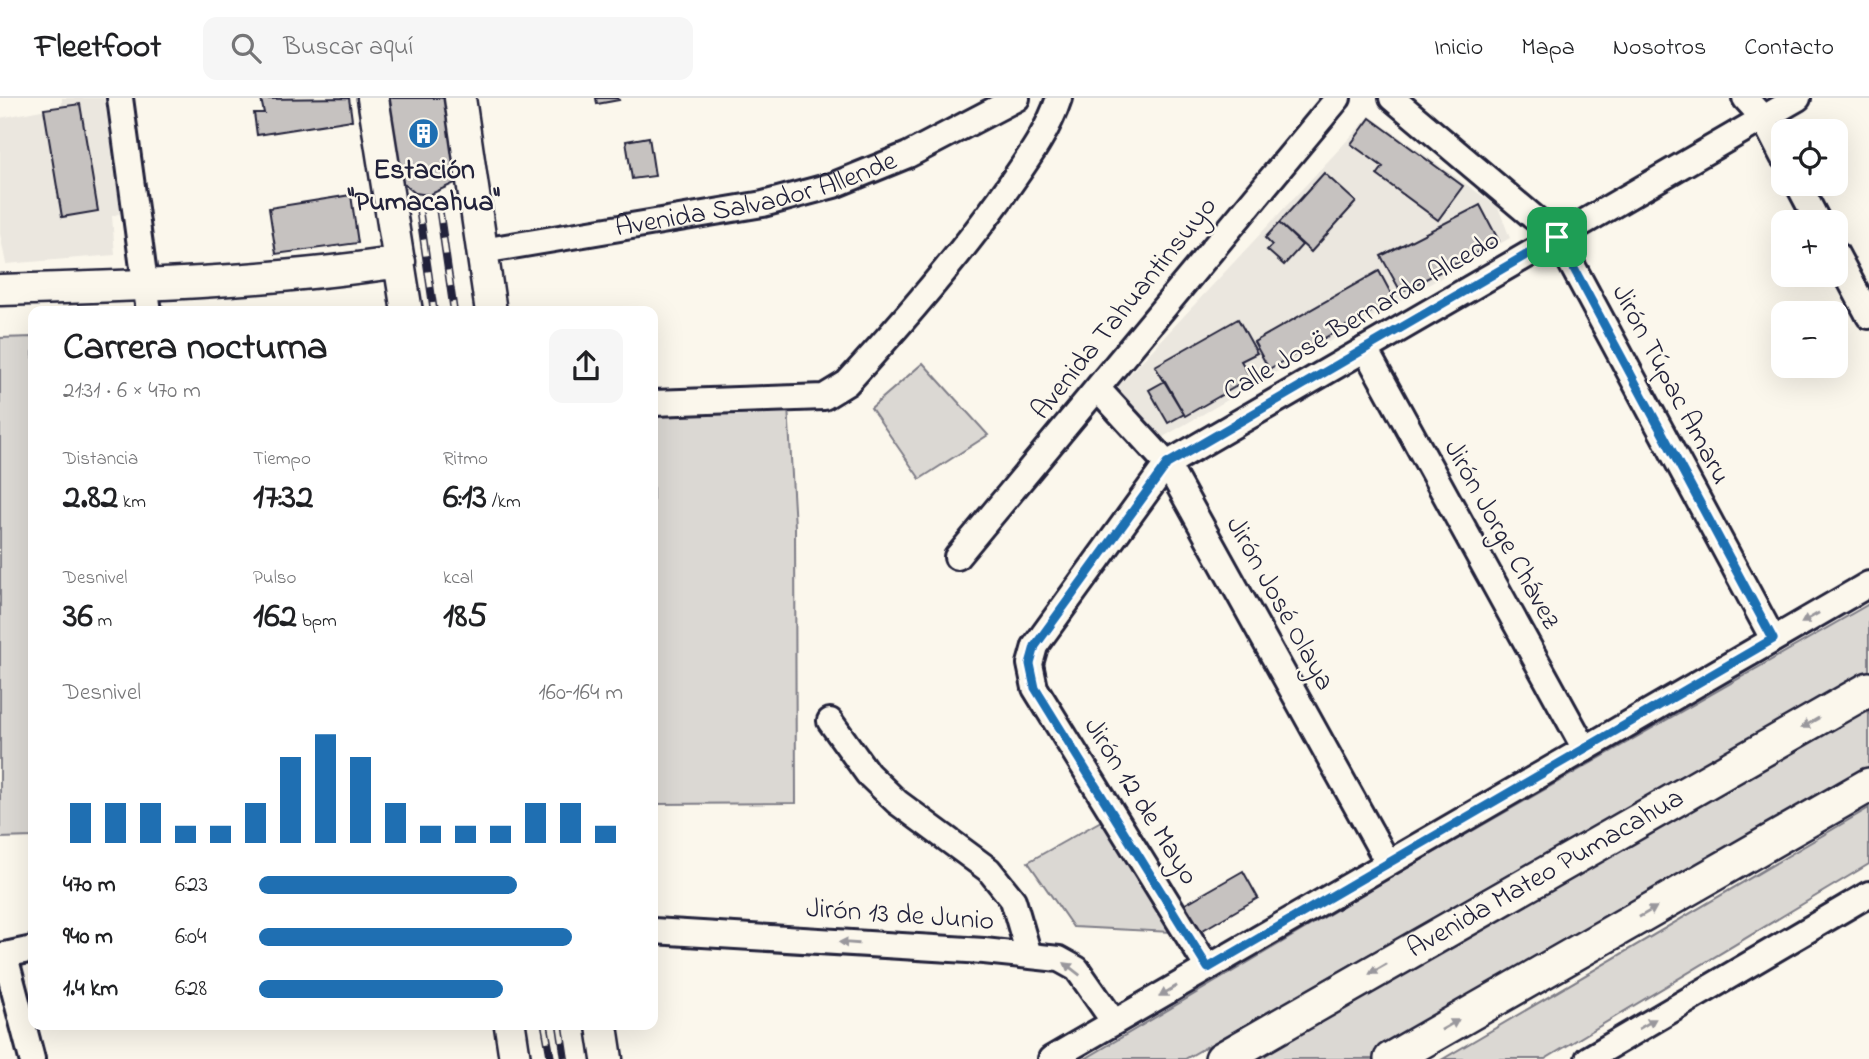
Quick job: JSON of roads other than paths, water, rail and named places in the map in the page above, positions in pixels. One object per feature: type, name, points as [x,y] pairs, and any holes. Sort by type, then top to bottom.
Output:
[{"type":"main road","name":"Avenida Mateo Pumacahua","points":[[1224,1059],[1869,689]]},
{"type":"main road","points":[[1391,1059],[1869,785]]},
{"type":"street","points":[[120,98],[147,299]]},
{"type":"street","points":[[373,98],[406,306]]},
{"type":"street","points":[[460,98],[490,306]]},
{"type":"street","name":"Avenida Salvador Allende","points":[[482,251],[763,204],[834,185],[908,155],[1017,98]]},
{"type":"street","points":[[658,403],[824,397],[847,383],[963,250],[1030,156],[1054,113],[1059,98]]},
{"type":"street","name":"Avenida Tahuantinsuyo","points":[[957,557],[1338,98]]},
{"type":"street","name":"Jirón Túpac Amaru","points":[[1392,98],[1557,237],[1773,639]]},
{"type":"street","points":[[1745,98],[1763,118],[1771,134]]},
{"type":"street","name":"Calle Josë Bernardo Alcedo","points":[[1030,664],[1035,646],[1167,464],[1798,98]]},
{"type":"street","points":[[0,290],[147,299],[400,262]]},
{"type":"street","points":[[1848,277],[1869,316]]},
{"type":"street","name":"Jirón Jorge Chávez","points":[[1365,349],[1585,749]]},
{"type":"street","name":"Jirón José Olaya","points":[[1098,388],[1167,464],[1388,863]]},
{"type":"street","points":[[1051,1059],[1869,584]]},
{"type":"street","name":"Jirón 12 de Mayo","points":[[1030,664],[1035,688],[1208,968]]},
{"type":"street","points":[[830,721],[868,774],[897,802],[989,870],[1013,900],[1029,955]]},
{"type":"street","points":[[1588,1059],[1869,894]]},
{"type":"street","name":"Jirón 13 de Junio","points":[[658,931],[1059,959],[1076,969],[1114,1022]]},
{"type":"street","points":[[28,950],[3,956],[32,1059]]},
{"type":"street","points":[[511,1030],[515,1059]]},
{"type":"street","points":[[603,1030],[607,1059]]},
{"type":"railway","points":[[439,207],[453,306]]},
{"type":"railway","points":[[419,208],[433,306]]},
{"type":"railway","points":[[546,1030],[551,1059]]},
{"type":"railway","points":[[561,1030],[565,1059]]},
{"type":"place","name":"Estación \"Pumacahua\"","points":[[424,134]]}]
